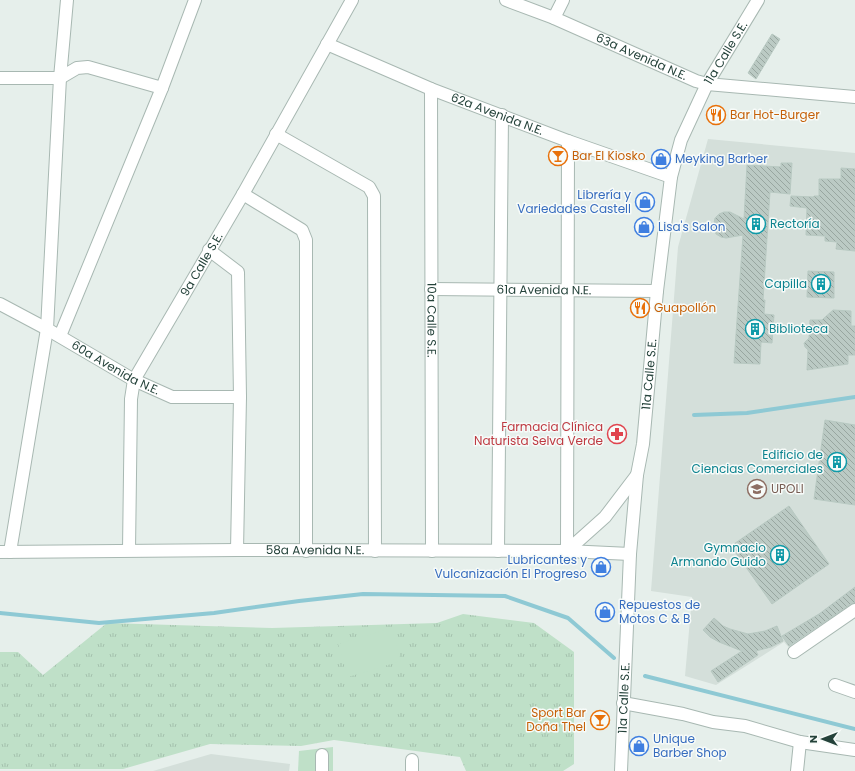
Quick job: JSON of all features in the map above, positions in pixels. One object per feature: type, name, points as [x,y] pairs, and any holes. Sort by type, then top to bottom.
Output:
[{"type":"street","points":[[5,552],[47,329],[60,78],[67,0]]},
{"type":"street","points":[[60,336],[162,88],[195,0]]},
{"type":"street","name":"9a Calle S.E.","points":[[129,550],[131,399],[134,380],[243,194],[352,0]]},
{"type":"street","name":"63a Avenida N.E.","points":[[506,0],[554,18],[696,81],[707,84],[855,97]]},
{"type":"street","points":[[554,18],[563,0]]},
{"type":"street","name":"11a Calle S.E.","points":[[621,771],[630,554],[638,475],[643,444],[657,291],[670,177],[681,140],[707,84],[758,0]]},
{"type":"street","name":"62a Avenida N.E.","points":[[327,44],[431,89],[568,141],[670,177]]},
{"type":"street","points":[[0,78],[60,78],[77,68],[88,67],[162,88]]},
{"type":"street","name":"10a Calle S.E.","points":[[431,89],[430,289],[432,551]]},
{"type":"street","points":[[498,551],[502,115]]},
{"type":"street","points":[[276,134],[370,187],[374,199],[375,551]]},
{"type":"street","points":[[566,551],[568,141]]},
{"type":"street","points":[[243,194],[302,230],[306,240],[306,551]]},
{"type":"street","points":[[209,250],[238,272],[240,397],[237,550]]},
{"type":"street","name":"61a Avenida N.E.","points":[[430,289],[568,289],[657,291]]},
{"type":"street","name":"60a Avenida N.E.","points":[[0,304],[60,336],[134,380],[172,397],[240,397]]},
{"type":"street","points":[[566,551],[605,516],[638,475]]},
{"type":"street","name":"58a Avenida N.E.","points":[[5,552],[129,550],[566,551],[630,554]]},
{"type":"street","points":[[794,652],[852,616]]},
{"type":"street","points":[[835,685],[855,692]]},
{"type":"street","points":[[624,703],[683,714],[713,722],[745,726],[800,742],[855,750]]},
{"type":"street","points":[[797,771],[800,742]]},
{"type":"street","points":[[322,755],[322,771]]},
{"type":"shaded area","name":"UPOLI","points":[[708,139],[855,153],[855,607],[791,650],[784,642],[716,685],[685,676],[692,597],[651,591],[678,247]]},
{"type":"shaded area","points":[[211,754],[290,764],[289,771],[153,771]]},
{"type":"green space","points":[[463,614],[534,623],[574,652],[574,764],[563,771],[466,771],[460,757],[334,740],[301,746],[210,744],[123,769],[0,769],[0,652],[18,652],[43,675],[107,623],[272,628],[437,623]]},
{"type":"green space","points":[[392,628],[401,661],[348,677],[338,644]]},
{"type":"green space","points":[[333,747],[333,771],[298,771],[299,751]]},
{"type":"building","points":[[772,34],[780,39],[756,79],[748,73]]},
{"type":"building","points":[[781,163],[792,163],[790,194],[770,192],[763,300],[765,300],[764,314],[774,315],[772,343],[761,342],[760,364],[734,363],[743,235],[726,238],[716,234],[714,229],[715,218],[724,212],[730,212],[744,219],[747,165],[781,167]]},
{"type":"building","points":[[841,168],[855,169],[855,251],[836,249],[837,242],[825,241],[825,236],[806,235],[807,208],[790,206],[791,196],[819,196],[819,179],[841,179]]},
{"type":"building","name":"Capilla","points":[[808,271],[834,272],[834,298],[807,297]]},
{"type":"building","points":[[833,310],[851,311],[851,326],[855,326],[855,355],[848,355],[848,364],[807,370],[808,350],[804,343],[809,338],[810,320],[822,320]]},
{"type":"building","name":"Edificio de Ciencias Comerciales","points":[[825,420],[855,425],[855,505],[814,499]]},
{"type":"building","name":"Gymnacio Armando Guido","points":[[789,506],[829,564],[772,604],[731,546]]},
{"type":"building","points":[[855,587],[855,603],[851,604],[789,646],[782,636],[819,614]]},
{"type":"building","points":[[714,618],[723,626],[748,634],[765,631],[777,626],[783,641],[771,647],[756,651],[758,655],[718,682],[711,671],[742,651],[719,642],[710,637],[703,630]]},
{"type":"waterway","points":[[694,415],[747,413],[855,397]]},
{"type":"waterway","points":[[0,613],[99,623],[214,613],[363,594],[505,596],[568,618],[614,658]]},
{"type":"waterway","points":[[645,676],[855,729]]},
{"type":"place","name":"Bar Hot-Burger","points":[[716,115]]},
{"type":"place","name":"Bar El Kiosko","points":[[558,156]]},
{"type":"place","name":"Meyking Barber","points":[[661,159]]},
{"type":"place","name":"Librería y Variedades Castell","points":[[645,202]]},
{"type":"place","name":"Rectoría","points":[[756,224]]},
{"type":"place","name":"Lisa's Salon","points":[[644,227]]},
{"type":"place","name":"Capilla","points":[[821,284]]},
{"type":"place","name":"Guapollón","points":[[640,308]]},
{"type":"place","name":"Biblioteca","points":[[755,329]]},
{"type":"place","name":"Farmacia Clínica Naturista Selva Verde","points":[[617,434]]},
{"type":"place","name":"Edificio de Ciencias Comerciales","points":[[837,462]]},
{"type":"place","name":"UPOLI","points":[[757,489]]},
{"type":"place","name":"Gymnacio Armando Guido","points":[[780,555]]},
{"type":"place","name":"Lubricantes y Vulcanización El Progreso","points":[[601,567]]},
{"type":"place","name":"Repuestos de Motos C & B","points":[[605,612]]},
{"type":"place","name":"Sport Bar Doña Thel","points":[[600,720]]},
{"type":"place","name":"Unique Barber Shop","points":[[639,746]]}]
